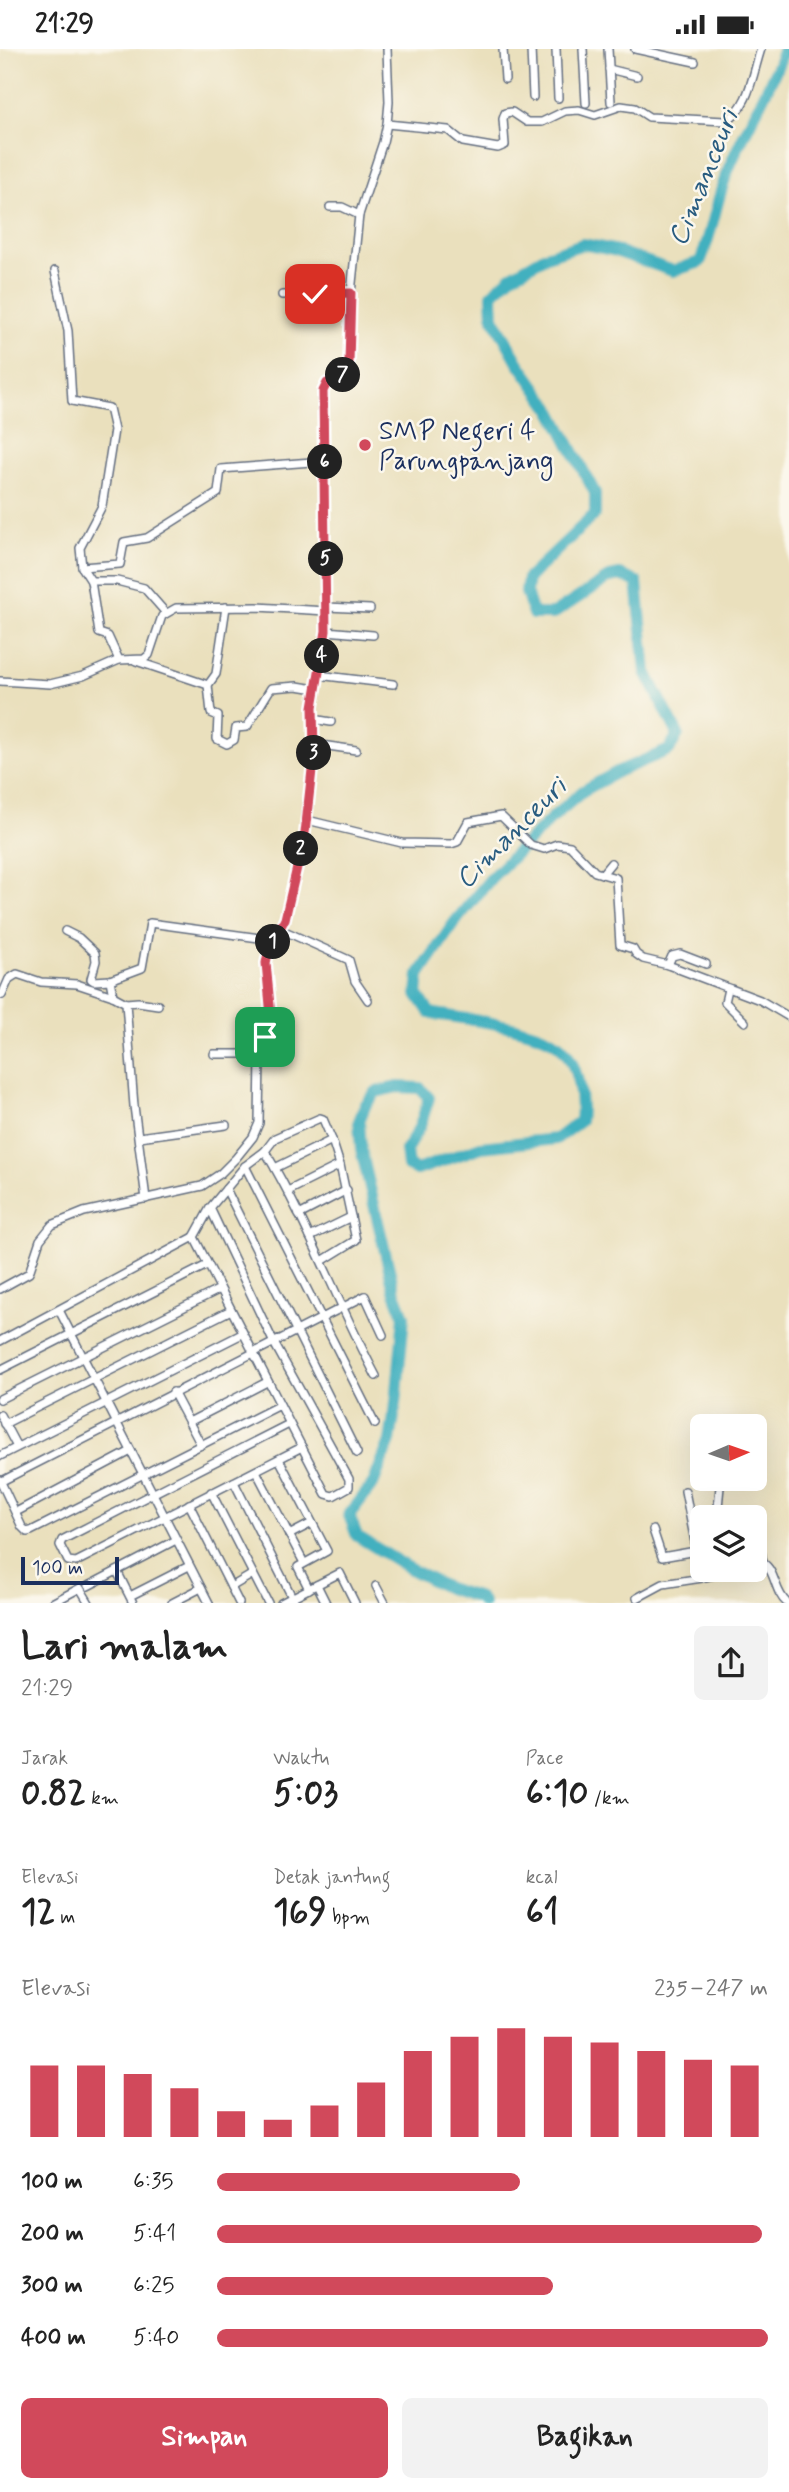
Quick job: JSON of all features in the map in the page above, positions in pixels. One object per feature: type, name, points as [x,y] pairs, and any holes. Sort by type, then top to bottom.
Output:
[{"type":"street","points":[[0,1289],[29,1273],[40,1240],[52,1225],[84,1212],[202,1186],[220,1174],[236,1158],[253,1137],[259,1123],[260,1054],[271,1016],[266,963],[290,902],[307,820],[314,744],[315,689],[326,631],[323,391],[327,383],[342,376],[349,362],[351,293],[359,215],[387,124],[387,49]]},
{"type":"street","points":[[503,49],[505,79]]},
{"type":"street","points":[[531,49],[533,97]]},
{"type":"street","points":[[556,49],[558,98]]},
{"type":"street","points":[[583,49],[586,103]]},
{"type":"street","points":[[608,49],[611,102]]},
{"type":"street","points":[[635,49],[695,62]]},
{"type":"street","points":[[387,124],[448,130],[463,142],[498,148],[505,145],[505,113],[512,112],[527,122],[542,123],[565,111],[579,110],[595,115],[621,106],[635,108],[649,117],[725,121],[735,116],[743,102],[761,49]]},
{"type":"street","points":[[609,69],[637,76]]},
{"type":"street","points":[[330,207],[342,207],[359,215]]},
{"type":"street","points":[[55,271],[68,331],[72,401],[109,408],[114,430],[102,506],[80,548],[82,567],[91,581],[99,633],[108,636],[119,660]]},
{"type":"street","points":[[282,295],[351,293]]},
{"type":"street","points":[[323,313],[350,313]]},
{"type":"street","points":[[82,567],[120,564],[124,543],[147,538],[218,493],[221,469],[325,461]]},
{"type":"street","points":[[91,581],[117,581],[144,588],[166,613]]},
{"type":"street","points":[[226,607],[216,674],[208,685],[211,713],[218,716],[217,739],[227,744],[234,740],[236,728],[247,727],[271,688],[315,689]]},
{"type":"street","points":[[0,681],[50,684],[83,676],[119,660],[144,659],[148,657],[162,616],[176,608],[370,609]]},
{"type":"street","points":[[326,631],[373,635]]},
{"type":"street","points":[[132,659],[208,685]]},
{"type":"street","points":[[318,675],[393,684]]},
{"type":"street","points":[[313,719],[331,722]]},
{"type":"street","points":[[314,744],[356,750]]},
{"type":"street","points":[[307,820],[402,843],[451,844],[457,842],[468,822],[501,816],[531,845],[544,849],[557,844],[570,846],[595,872],[612,875],[617,879],[620,944],[633,949],[643,959],[668,965],[763,1002],[789,1017]]},
{"type":"street","points":[[602,874],[611,863]]},
{"type":"street","points":[[65,931],[79,938],[95,953],[92,979],[110,980],[142,968],[150,923],[274,940]]},
{"type":"street","points":[[280,929],[346,958],[351,963],[355,981],[368,1000]]},
{"type":"street","points":[[668,965],[672,956],[677,954],[687,955],[706,964]]},
{"type":"street","points":[[2,995],[9,979],[17,974],[47,983],[77,984],[126,1003],[158,1005]]},
{"type":"street","points":[[110,980],[113,996]]},
{"type":"street","points":[[728,989],[725,1002],[746,1022]]},
{"type":"street","points":[[126,1003],[146,1199]]},
{"type":"street","points":[[214,1054],[260,1054]]},
{"type":"street","points":[[0,1341],[194,1237],[210,1208],[245,1166],[265,1151],[275,1138],[320,1118],[323,1119],[332,1140],[340,1165],[356,1241],[322,1261]]},
{"type":"street","points":[[139,1137],[226,1125]]},
{"type":"street","points":[[275,1168],[332,1140]]},
{"type":"street","points":[[265,1151],[288,1191],[376,1376]]},
{"type":"street","points":[[288,1191],[340,1165]]},
{"type":"street","points":[[245,1166],[374,1425]]},
{"type":"street","points":[[226,1189],[357,1453]]},
{"type":"street","points":[[299,1215],[346,1191]]},
{"type":"street","points":[[194,1237],[327,1495],[333,1496],[349,1487],[349,1479],[273,1341],[210,1208]]},
{"type":"street","points":[[310,1237],[351,1217]]},
{"type":"street","points":[[0,1370],[207,1265]]},
{"type":"street","points":[[0,1399],[220,1289]]},
{"type":"street","points":[[280,1405],[31,1531],[22,1527],[0,1481],[117,1424],[321,1316],[366,1296],[383,1335]]},
{"type":"street","points":[[58,1310],[209,1603]]},
{"type":"street","points":[[5,1425],[231,1310]]},
{"type":"street","points":[[0,1456],[242,1334]]},
{"type":"street","points":[[189,1422],[267,1382]]},
{"type":"street","points":[[173,1392],[201,1445]]},
{"type":"street","points":[[0,1415],[17,1447]]},
{"type":"street","points":[[289,1424],[62,1540],[60,1545],[68,1561],[76,1562],[302,1447]]},
{"type":"street","points":[[16,1512],[131,1451]]},
{"type":"street","points":[[279,1459],[327,1551],[298,1567],[309,1589]]},
{"type":"street","points":[[256,1471],[304,1563]]},
{"type":"street","points":[[234,1482],[294,1600]]},
{"type":"street","points":[[685,1491],[690,1518]]},
{"type":"street","points":[[211,1492],[268,1603]]},
{"type":"street","points":[[189,1504],[239,1603]]},
{"type":"street","points":[[289,1535],[312,1523]]},
{"type":"street","points":[[653,1530],[663,1557],[690,1552]]},
{"type":"street","points":[[88,1586],[176,1539]]},
{"type":"street","points":[[117,1570],[131,1600],[189,1566]]},
{"type":"street","points":[[767,1568],[771,1570],[777,1590],[787,1603]]},
{"type":"street","points":[[281,1603],[294,1600],[340,1573],[355,1603]]},
{"type":"street","points":[[231,1587],[253,1574]]},
{"type":"street","points":[[638,1598],[663,1584],[690,1580]]},
{"type":"street","points":[[317,1585],[326,1603]]},
{"type":"street","points":[[376,1586],[385,1603]]},
{"type":"street","points":[[57,1602],[80,1588],[89,1603]]},
{"type":"street","points":[[175,1602],[201,1588]]},
{"type":"waterway","name":"Cimanceuri","points":[[483,1603],[479,1598],[447,1588],[412,1570],[357,1536],[349,1515],[373,1484],[390,1441],[404,1316],[394,1290],[361,1149],[359,1121],[366,1104],[376,1092],[397,1087],[420,1088],[429,1098],[420,1126],[406,1150],[408,1166],[417,1170],[481,1147],[556,1139],[580,1121],[581,1103],[576,1072],[562,1048],[552,1040],[520,1029],[430,1013],[417,994],[419,975],[454,923],[492,877],[554,816],[583,791],[619,771],[669,750],[678,734],[646,672],[637,582],[620,575],[610,577],[553,614],[533,614],[526,592],[528,578],[595,514],[595,493],[551,409],[518,362],[493,317],[492,294],[510,277],[546,256],[583,244],[613,250],[673,271],[700,262],[729,168],[784,49]]},
{"type":"place","name":"SMP Negeri 4 Parungpanjang","points":[[365,445]]},
{"type":"route","points":[[265,1037],[271,1016],[266,963],[269,949],[285,919],[305,833],[314,752],[313,707],[326,631],[323,391],[327,383],[342,376],[349,362],[351,293],[315,294]]}]
